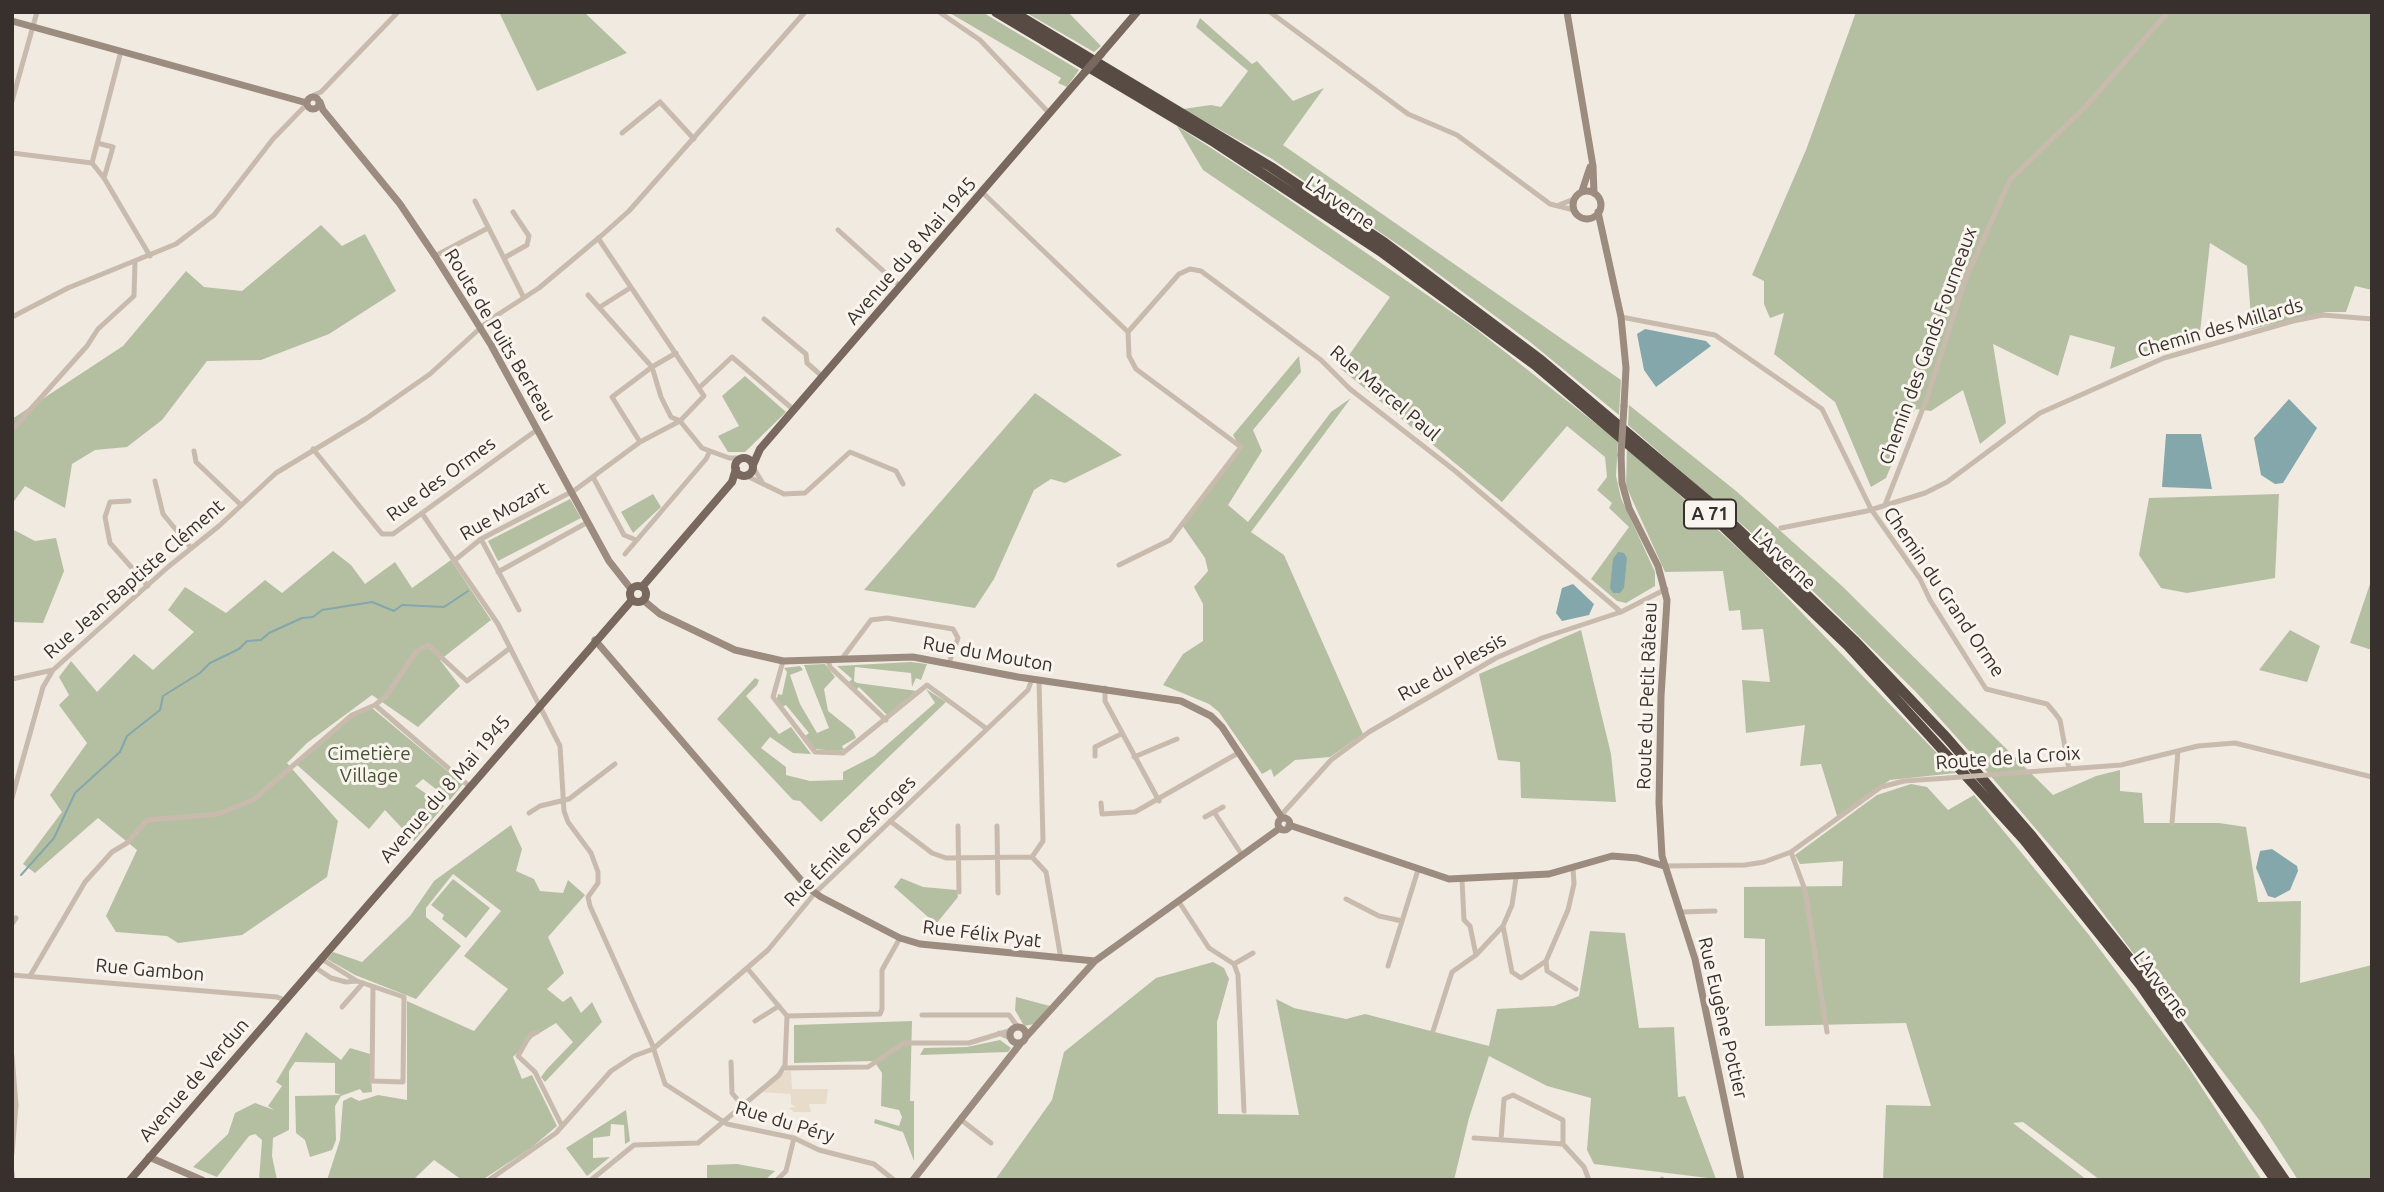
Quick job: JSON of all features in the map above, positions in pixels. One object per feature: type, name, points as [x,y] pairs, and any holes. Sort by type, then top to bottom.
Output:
[{"type":"highway","name":"L'Arverne","points":[[996,12],[1214,142],[1391,259],[1535,366],[1709,513],[1848,646],[1940,744],[2024,840],[2148,996],[2275,1180]]},
{"type":"highway","name":"L'Arverne","points":[[1013,12],[1259,160],[1396,251],[1563,377],[1740,530],[1891,678],[2032,836],[2147,980],[2285,1180]]},
{"type":"main road","name":"Avenue du 8 Mai 1945","points":[[746,476],[760,449],[1137,12]]},
{"type":"main road","name":"Avenue du 8 Mai 1945","points":[[736,468],[744,458],[760,449]]},
{"type":"main road","points":[[744,458],[753,466]]},
{"type":"main road","points":[[642,587],[646,594],[643,600],[632,600],[631,589],[642,587],[732,482],[736,468],[746,476],[732,482]]},
{"type":"main road","name":"Avenue du 8 Mai 1945","points":[[284,1000],[632,600]]},
{"type":"main road","name":"Avenue de Verdun","points":[[130,1180],[284,1000]]},
{"type":"street","points":[[12,101],[37,12]]},
{"type":"street","points":[[12,317],[68,288],[176,244],[214,215],[272,139],[301,110],[314,102],[398,12]]},
{"type":"street","name":"Rue Jean-Baptiste Clément","points":[[12,797],[43,687],[53,670],[276,473],[367,418],[430,374],[481,328],[523,296],[540,288],[629,211],[805,12]]},
{"type":"street","points":[[939,12],[980,40],[1050,114]]},
{"type":"street","points":[[1270,12],[1408,114],[1457,135],[1541,198],[1574,210],[1585,218],[1598,212],[1599,200],[1594,193],[1591,156],[1567,12]]},
{"type":"street","name":"Chemin des Gands Fourneaux","points":[[1885,505],[1927,398],[1965,280],[2010,180],[2087,105],[2168,12]]},
{"type":"street","points":[[12,21],[314,102]]},
{"type":"street","points":[[92,163],[121,51]]},
{"type":"street","points":[[295,98],[301,110]]},
{"type":"street","name":"Route de Puits Berteau","points":[[314,102],[400,204],[435,256],[481,328],[619,577],[631,589]]},
{"type":"street","points":[[622,133],[660,102],[694,139]]},
{"type":"street","points":[[97,143],[113,147],[104,178]]},
{"type":"street","points":[[12,153],[92,163],[104,178],[150,256]]},
{"type":"street","points":[[1559,205],[1574,199],[1583,191],[1591,156]]},
{"type":"street","points":[[1583,191],[1594,193]]},
{"type":"street","points":[[982,192],[1128,332],[1132,364],[1241,447],[1170,540],[1119,565]]},
{"type":"street","points":[[1574,199],[1574,210]]},
{"type":"street","points":[[474,201],[523,296]]},
{"type":"street","points":[[504,258],[527,245],[529,236],[513,212]]},
{"type":"street","name":"Route du Petit Râteau","points":[[1598,212],[1621,317],[1626,368],[1622,484],[1629,508],[1666,589],[1659,803],[1664,866]]},
{"type":"street","name":"Route du Petit Râteau","points":[[1585,218],[1597,227],[1607,244]]},
{"type":"street","points":[[435,256],[488,228]]},
{"type":"street","points":[[838,230],[901,287]]},
{"type":"street","points":[[598,238],[699,388],[732,357],[794,410]]},
{"type":"street","points":[[12,430],[87,346],[98,329],[134,296],[135,261]]},
{"type":"street","name":"Rue Marcel Paul","points":[[1128,332],[1179,274],[1190,269],[1201,271],[1321,360],[1350,389],[1454,470],[1621,612]]},
{"type":"street","points":[[600,307],[630,288]]},
{"type":"street","points":[[588,295],[652,367],[661,397],[671,417],[680,421],[698,445],[729,458],[744,458]]},
{"type":"street","name":"Chemin des Millards","points":[[1781,528],[1871,509],[1947,482],[2040,413],[2138,367],[2293,321],[2323,315],[2372,319]]},
{"type":"street","points":[[1621,317],[1714,335],[1822,409],[1871,509]]},
{"type":"street","points":[[764,319],[806,354],[807,363],[823,377]]},
{"type":"street","points":[[640,442],[612,397],[676,353]]},
{"type":"street","name":"Rue Mozart","points":[[455,560],[481,539],[570,491],[640,442],[680,421],[700,403],[704,396],[699,388]]},
{"type":"street","name":"Rue des Ormes","points":[[313,449],[382,534],[393,534],[423,515],[538,429]]},
{"type":"street","name":"Rue Jean-Baptiste Clément","points":[[194,451],[197,462],[241,505]]},
{"type":"street","points":[[625,554],[699,468],[710,451]]},
{"type":"street","points":[[746,476],[784,494],[806,493],[850,452],[896,471],[903,484]]},
{"type":"street","points":[[729,458],[736,468]]},
{"type":"street","points":[[753,466],[762,482]]},
{"type":"street","points":[[593,477],[624,535],[636,540]]},
{"type":"street","points":[[155,481],[163,514],[191,548]]},
{"type":"street","points":[[130,501],[110,502],[105,517],[110,543],[148,586]]},
{"type":"street","name":"Chemin du Grand Orme","points":[[1871,509],[1920,579],[1930,600],[1986,688],[2047,704],[2054,712],[2060,720],[2069,769]]},
{"type":"street","name":"Rue du Péry","points":[[423,515],[487,605],[560,746],[563,801],[568,822],[591,853],[598,872],[598,883],[588,897],[590,906],[653,1049],[665,1084],[727,1124],[794,1138],[819,1150],[874,1164],[894,1180]]},
{"type":"street","points":[[498,572],[588,522]]},
{"type":"street","points":[[481,539],[519,610]]},
{"type":"street","name":"Rue du Plessis","points":[[1283,818],[1284,812],[1331,760],[1369,732],[1496,658],[1542,638],[1621,612],[1666,589]]},
{"type":"street","name":"Rue du Mouton","points":[[643,600],[660,614],[736,650],[783,661],[913,657],[1192,705],[1217,721],[1289,825]]},
{"type":"street","points":[[841,660],[871,620],[887,618],[953,629],[958,638],[949,663]]},
{"type":"street","name":"Rue Félix Pyat","points":[[595,640],[760,834],[815,893],[900,938],[920,944],[1095,961]]},
{"type":"street","points":[[30,976],[85,882],[147,820],[218,814],[253,800],[352,715],[375,705],[386,696],[416,652],[428,645],[467,681],[510,648]]},
{"type":"street","points":[[828,660],[830,667],[886,720]]},
{"type":"street","points":[[783,661],[773,697],[815,752],[843,753],[927,685],[987,729]]},
{"type":"street","points":[[12,679],[53,670]]},
{"type":"street","points":[[1032,857],[1043,841],[1035,679]]},
{"type":"street","name":"Rue Émile Desforges","points":[[489,1180],[522,1159],[562,1126],[611,1071],[634,1056],[653,1049],[768,950],[815,893],[1028,690],[1035,679]]},
{"type":"street","points":[[1105,688],[1105,701],[1158,801]]},
{"type":"street","points":[[375,705],[468,786]]},
{"type":"street","points":[[1095,756],[1095,747],[1121,734]]},
{"type":"street","points":[[1133,757],[1177,739]]},
{"type":"street","name":"Route de la Croix","points":[[1664,866],[1745,865],[1791,852],[1881,787],[1904,781],[2121,765],[2178,751],[2235,743],[2372,777]]},
{"type":"street","points":[[2172,823],[2178,751]]},
{"type":"street","points":[[1101,803],[1102,814],[1135,813],[1240,752]]},
{"type":"street","points":[[529,813],[540,806],[563,801],[585,790],[615,764]]},
{"type":"street","points":[[1205,817],[1223,807]]},
{"type":"street","points":[[1214,813],[1242,855]]},
{"type":"street","points":[[1280,828],[1278,823],[1283,818]]},
{"type":"street","points":[[890,821],[932,853],[959,857],[1032,857],[1046,872],[1061,959]]},
{"type":"street","points":[[784,1068],[868,1067],[904,1043],[969,1043],[999,1033],[1018,1036],[1038,1027],[1095,961],[1280,828],[1286,829],[1289,825],[1418,870],[1462,880],[1516,878],[1573,868],[1612,856],[1625,856],[1664,866]]},
{"type":"street","points":[[958,826],[959,892]]},
{"type":"street","points":[[997,827],[998,893]]},
{"type":"street","points":[[1791,852],[1805,890],[1827,1032]]},
{"type":"street","name":"Rue Eugène Pottier","points":[[1664,866],[1695,959],[1741,1180]]},
{"type":"street","points":[[1573,868],[1574,884],[1568,910],[1546,961],[1547,971],[1576,989]]},
{"type":"street","points":[[1388,966],[1418,870]]},
{"type":"street","points":[[1433,1031],[1452,972],[1476,955],[1503,926],[1512,905],[1516,878]]},
{"type":"street","points":[[1462,880],[1464,920],[1469,926],[1476,955]]},
{"type":"street","points":[[1346,898],[1379,916],[1402,921]]},
{"type":"street","points":[[1179,902],[1209,948],[1234,964],[1240,987],[1244,1111]]},
{"type":"street","points":[[1680,912],[1715,911]]},
{"type":"street","points":[[1503,926],[1512,972],[1521,978],[1546,961]]},
{"type":"street","points":[[787,1016],[880,1014],[882,970],[900,938]]},
{"type":"street","points":[[1234,964],[1253,953]]},
{"type":"street","points":[[320,958],[360,982],[404,997],[403,1082],[373,1082],[373,987]]},
{"type":"street","points":[[313,966],[331,978],[360,982]]},
{"type":"street","points":[[591,1180],[634,1144],[698,1143],[779,1075],[784,1068],[787,1016],[747,968]]},
{"type":"street","name":"Rue Gambon","points":[[12,975],[277,997],[284,1000]]},
{"type":"street","points":[[342,1007],[360,982]]},
{"type":"street","points":[[755,1021],[779,1006]]},
{"type":"street","points":[[915,1179],[1013,1054],[1018,1036],[1009,1015],[922,1014]]},
{"type":"street","points":[[537,1032],[530,1035],[518,1056],[535,1072],[562,1126]]},
{"type":"street","points":[[12,1056],[16,1105],[12,1154]]},
{"type":"street","points":[[731,1062],[732,1093],[742,1105]]},
{"type":"street","points":[[1501,1140],[1504,1098],[1513,1095],[1563,1120],[1563,1144],[1584,1167],[1589,1180]]},
{"type":"street","points":[[960,1119],[991,1143]]},
{"type":"street","points":[[777,1180],[786,1171],[794,1138]]},
{"type":"street","points":[[1474,1138],[1563,1144]]},
{"type":"street","points":[[149,1157],[202,1180]]},
{"type":"street","points":[[12,1172],[13,1180]]},
{"type":"green space","points":[[499,12],[584,12],[627,53],[537,91]]},
{"type":"green space","points":[[948,12],[982,12],[1079,70],[1067,87],[1058,83],[1061,78]]},
{"type":"green space","points":[[1025,12],[1068,12],[1101,46],[1094,52]]},
{"type":"green space","points":[[1856,12],[2372,12],[2372,290],[2355,286],[2346,312],[2326,312],[2252,329],[2247,266],[2210,243],[2199,341],[2167,346],[2110,369],[2115,347],[2070,335],[2058,376],[1993,344],[2006,423],[1980,444],[1963,390],[1931,411],[1915,409],[1886,478],[1871,487],[1835,402],[1774,354],[1784,313],[1770,318],[1764,304],[1764,281],[1752,275],[1806,150]]},
{"type":"green space","points":[[1200,18],[1252,64],[1257,61],[1293,101],[1324,88],[1283,145],[1621,380],[1619,415],[1530,342],[1409,252],[1272,159],[1183,109],[1211,105],[1221,107],[1248,71],[1196,27]]},
{"type":"green space","points":[[1177,126],[1265,183],[1472,326],[1618,441],[1616,476],[1621,498],[1655,572],[1655,586],[1626,603],[1617,601],[1591,579],[1629,527],[1609,508],[1612,503],[1597,490],[1607,477],[1605,457],[1567,426],[1502,502],[1340,368],[1390,297],[1203,170]]},
{"type":"green space","points":[[321,225],[342,246],[365,234],[396,291],[329,334],[261,360],[207,361],[162,420],[127,447],[95,450],[72,464],[65,508],[25,486],[12,504],[12,419],[123,346],[186,271],[204,287],[242,291]]},
{"type":"green space","points":[[1299,356],[1301,372],[1253,430],[1262,451],[1228,505],[1248,522],[1331,412],[1351,398],[1251,532],[1284,555],[1363,734],[1330,757],[1295,760],[1274,777],[1271,769],[1262,774],[1219,712],[1209,704],[1163,685],[1183,654],[1203,641],[1203,604],[1194,587],[1208,571],[1205,558],[1182,525],[1240,447],[1233,435]]},
{"type":"green space","points":[[745,376],[786,412],[745,452],[728,452],[718,436],[739,426],[722,396]]},
{"type":"green space","points":[[1035,393],[1122,455],[1065,483],[1051,479],[1034,490],[994,579],[975,608],[864,590]]},
{"type":"green space","points":[[1629,405],[1736,491],[1842,586],[2053,795],[2096,776],[2120,770],[2120,791],[2142,793],[2144,823],[2219,823],[2246,827],[2258,902],[2301,901],[2300,983],[2372,965],[2372,1180],[2298,1180],[2260,1121],[2066,864],[1977,760],[1916,692],[1771,550],[1628,425]]},
{"type":"green space","points":[[1627,447],[1753,562],[1956,773],[1890,780],[1837,816],[1821,764],[1800,766],[1805,725],[1746,733],[1742,680],[1770,682],[1763,629],[1742,630],[1740,610],[1729,611],[1723,571],[1665,572],[1626,486]]},
{"type":"green space","points":[[653,494],[661,507],[633,533],[621,512]]},
{"type":"green space","points":[[2279,494],[2275,578],[2187,593],[2161,588],[2139,555],[2149,498]]},
{"type":"green space","points":[[570,499],[581,518],[498,561],[488,541]]},
{"type":"green space","points":[[12,529],[35,541],[56,538],[64,571],[43,623],[12,622]]},
{"type":"green space","points":[[333,551],[351,565],[365,584],[395,562],[412,588],[451,560],[491,620],[440,660],[460,686],[418,727],[372,695],[307,743],[287,763],[338,821],[327,877],[242,935],[178,943],[167,936],[116,932],[106,916],[137,850],[98,818],[35,873],[23,864],[62,812],[50,795],[87,743],[59,705],[69,695],[59,677],[71,661],[97,692],[134,654],[153,670],[194,632],[168,610],[185,587],[226,613],[265,580],[282,593]]},
{"type":"green space","points":[[2372,578],[2372,650],[2350,643]]},
{"type":"green space","points":[[1581,630],[1611,754],[1616,802],[1521,798],[1520,762],[1498,760],[1479,674]]},
{"type":"green space","points":[[2290,630],[2320,646],[2307,682],[2259,670]]},
{"type":"green space","points":[[911,662],[927,664],[921,680],[916,678],[912,687],[911,673],[855,667],[854,681],[857,683],[917,691],[887,715],[859,687],[856,690],[848,683],[852,679],[837,666]]},
{"type":"green space","points":[[825,664],[835,677],[824,689],[828,711],[853,731],[856,738],[842,746],[844,750],[815,749],[805,736],[809,733],[786,705],[782,707],[777,699],[778,694],[782,695],[787,672],[784,668],[800,666],[803,670],[790,675],[800,704],[817,733],[829,728],[804,665]]},
{"type":"green space","points":[[755,678],[759,680],[757,685],[746,696],[779,734],[791,727],[811,754],[793,753],[770,737],[761,748],[786,767],[786,775],[810,781],[843,780],[843,772],[874,756],[935,703],[926,689],[946,702],[821,822],[800,801],[793,800],[717,719]]},
{"type":"green space","name":"Cimetière Village","points":[[372,708],[463,784],[450,800],[423,779],[415,786],[444,806],[414,841],[385,810],[369,829],[296,764],[353,716]]},
{"type":"green space","points":[[1911,784],[1927,787],[1948,810],[1974,795],[2089,935],[2185,1062],[2262,1180],[2100,1180],[2023,1122],[2013,1123],[2087,1180],[1883,1180],[1886,1105],[1931,1106],[1906,1023],[1765,1026],[1765,939],[1744,938],[1744,887],[1842,886],[1843,861],[1800,864],[1795,855],[1877,795]]},
{"type":"green space","points":[[511,825],[522,849],[516,871],[534,879],[540,891],[563,893],[568,880],[585,895],[548,937],[564,973],[547,989],[563,1002],[571,996],[581,1013],[592,1002],[602,1022],[545,1082],[541,1077],[573,1042],[556,1023],[533,1037],[513,1057],[522,1079],[532,1075],[557,1126],[531,1148],[482,1180],[462,1180],[434,1160],[413,1180],[327,1180],[340,1140],[343,1101],[351,1097],[359,1101],[378,1095],[407,1100],[407,1001],[474,1031],[508,989],[464,956],[501,911],[453,874],[426,908],[426,917],[461,946],[416,999],[355,975],[327,959],[333,952],[362,962],[410,916],[434,881]]},
{"type":"green space","points":[[901,878],[923,887],[957,890],[958,897],[936,924],[894,887]]},
{"type":"green space","points":[[453,879],[490,908],[466,938],[442,919],[444,915],[431,905]]},
{"type":"green space","points":[[1590,931],[1625,933],[1639,1028],[1674,1027],[1678,1097],[1685,1096],[1716,1179],[1594,1164],[1587,1150],[1591,1098],[1547,1086],[1489,1056],[1469,1118],[1454,1180],[995,1180],[1052,1100],[1064,1052],[1156,978],[1213,962],[1224,968],[1229,979],[1217,1022],[1218,1114],[1299,1115],[1276,999],[1294,1008],[1346,1019],[1365,1014],[1489,1046],[1497,1009],[1554,1006],[1579,996]]},
{"type":"green space","points":[[1016,997],[1050,1006],[1034,1024],[1024,1026],[1015,1010]]},
{"type":"green space","points":[[912,1021],[910,1101],[914,1101],[914,1161],[903,1132],[874,1123],[875,1119],[899,1126],[902,1117],[899,1110],[881,1106],[882,1073],[874,1061],[794,1063],[794,1025]]},
{"type":"green space","points":[[306,1032],[341,1060],[350,1048],[370,1054],[372,1092],[363,1093],[360,1089],[341,1096],[335,1106],[336,1140],[332,1150],[310,1157],[305,1140],[296,1133],[295,1096],[341,1095],[335,1093],[335,1063],[295,1062],[289,1071],[289,1130],[273,1138],[272,1156],[277,1180],[259,1180],[262,1140],[255,1134],[249,1136],[217,1177],[193,1167],[228,1134],[235,1113],[255,1103],[274,1110],[268,1106],[282,1086],[276,1082]]},
{"type":"green space","points":[[1000,1040],[1011,1048],[1008,1052],[920,1055],[924,1048],[967,1047]]},
{"type":"green space","points":[[626,1110],[630,1141],[625,1144],[624,1125],[611,1124],[610,1136],[593,1138],[593,1158],[610,1157],[587,1176],[566,1148]]},
{"type":"green space","points":[[737,1164],[775,1171],[765,1180],[707,1180],[707,1165]]},
{"type":"shaded area","points":[[791,1070],[792,1089],[828,1089],[826,1104],[809,1104],[811,1112],[794,1112],[789,1108],[796,1107],[791,1104],[791,1094],[760,1092],[784,1072]]},
{"type":"water","points":[[1645,329],[1706,341],[1711,346],[1656,387],[1644,370],[1637,334]]},
{"type":"water","points":[[2289,399],[2317,428],[2283,483],[2275,484],[2261,475],[2254,438]]},
{"type":"water","points":[[2166,434],[2201,434],[2212,489],[2162,487]]},
{"type":"water","points":[[1618,552],[1624,553],[1627,558],[1624,588],[1620,593],[1613,593],[1610,588],[1613,559]]},
{"type":"water","points":[[1573,584],[1594,604],[1589,615],[1562,621],[1556,613],[1562,588]]},
{"type":"water","points":[[2272,849],[2297,866],[2298,871],[2290,890],[2275,898],[2268,896],[2256,868],[2260,851]]},
{"type":"waterway","points":[[21,875],[54,838],[75,793],[120,752],[127,736],[160,710],[163,696],[200,673],[210,663],[239,649],[247,641],[261,640],[269,633],[302,618],[313,617],[322,610],[372,602],[394,611],[402,605],[444,607],[468,591]]}]
